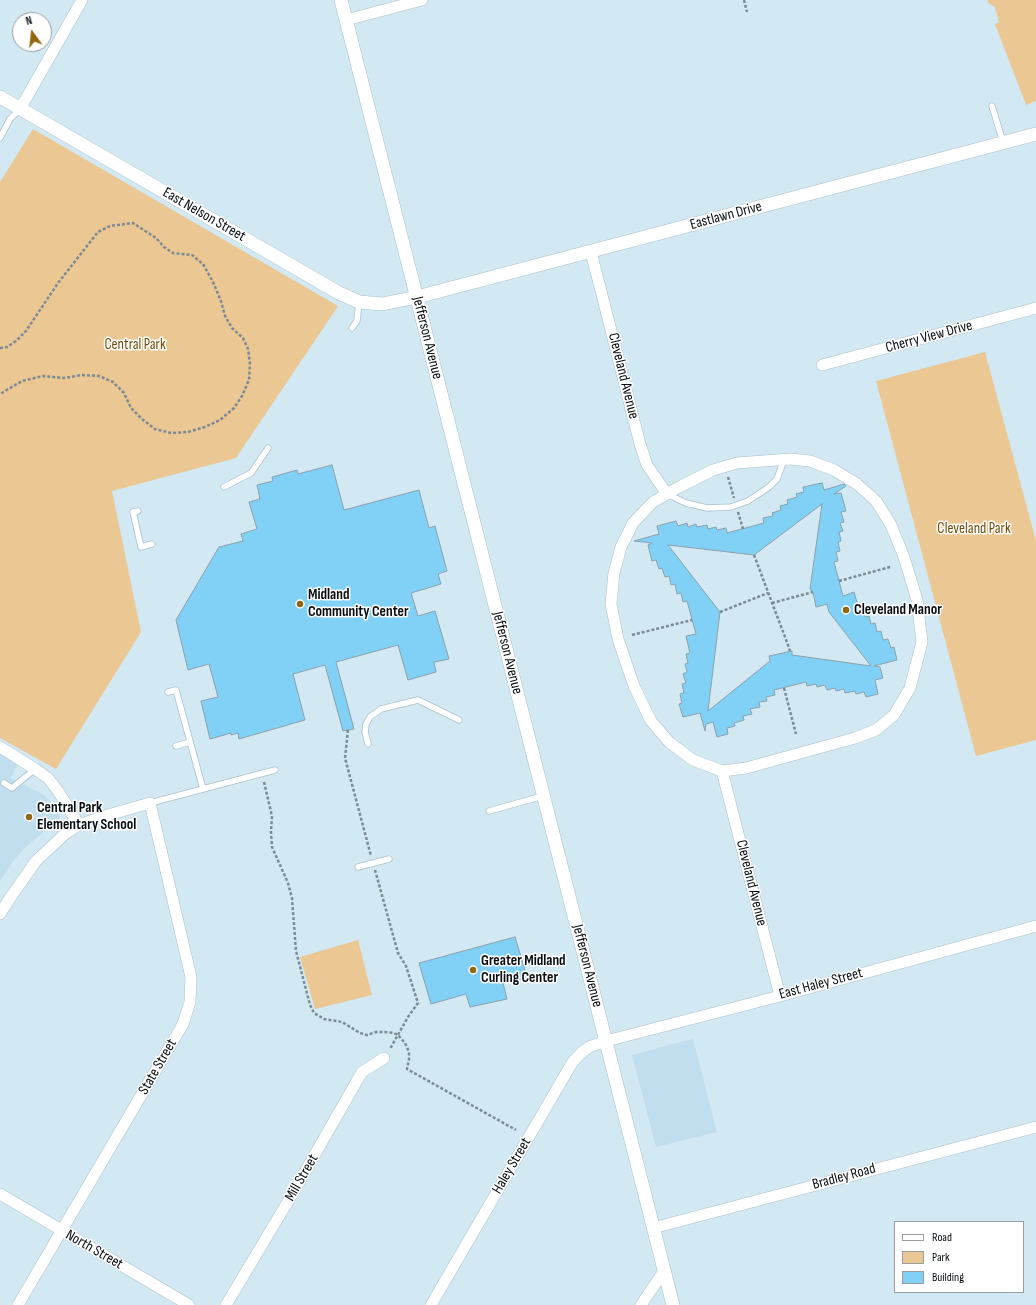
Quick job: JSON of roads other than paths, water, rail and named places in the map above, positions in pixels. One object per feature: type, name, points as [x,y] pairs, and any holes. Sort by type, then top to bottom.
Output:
[{"type":"street","points":[[20,109],[82,0]]},
{"type":"street","name":"Jefferson Avenue","points":[[341,0],[673,1305]]},
{"type":"street","points":[[346,20],[422,0]]},
{"type":"street","name":"East Nelson Street","points":[[0,97],[338,293],[359,302],[382,304],[417,297]]},
{"type":"street","name":"Eastlawn Drive","points":[[417,297],[1036,134]]},
{"type":"street","name":"Cleveland Avenue","points":[[591,252],[646,466],[667,494]]},
{"type":"street","name":"Cherry View Drive","points":[[822,365],[1036,308]]},
{"type":"street","points":[[784,460],[810,461],[834,470],[857,484],[876,501],[890,524],[904,557],[917,600],[922,642],[910,688],[894,715],[876,730],[855,738],[746,768],[722,771],[693,760],[669,742],[651,721],[634,686],[617,632],[611,604],[614,573],[621,547],[633,523],[653,502],[713,470],[737,463],[784,460]]},
{"type":"street","points":[[0,747],[48,778],[58,791],[78,825]]},
{"type":"street","name":"Cleveland Avenue","points":[[722,771],[780,996]]},
{"type":"street","points":[[0,914],[36,861],[66,833],[78,825],[150,803]]},
{"type":"street","name":"State Street","points":[[18,1305],[183,1024],[190,1002],[191,977],[150,803]]},
{"type":"street","name":"East Haley Street","points":[[606,1041],[780,996],[1036,926]]},
{"type":"street","name":"Haley Street","points":[[431,1305],[572,1062],[589,1047],[606,1041]]},
{"type":"street","name":"Mill Street","points":[[226,1305],[290,1198],[362,1072],[384,1058]]},
{"type":"street","name":"Bradley Road","points":[[653,1228],[1036,1127]]},
{"type":"street","name":"North Street","points":[[0,1194],[189,1305]]},
{"type":"street","points":[[641,1305],[664,1270]]},
{"type":"lane","points":[[992,106],[1003,143]]},
{"type":"lane","points":[[0,138],[10,119],[20,109]]},
{"type":"lane","points":[[352,328],[357,321],[359,302]]},
{"type":"lane","points":[[224,487],[251,473],[268,448]]},
{"type":"lane","points":[[667,494],[686,503],[707,508],[731,507],[748,501],[769,487],[777,479],[784,460]]},
{"type":"lane","points":[[138,511],[133,512],[141,547],[152,544]]},
{"type":"lane","points":[[168,692],[176,690],[203,789]]},
{"type":"lane","points":[[368,744],[365,732],[366,724],[375,712],[381,709],[418,700],[459,720]]},
{"type":"lane","points":[[176,746],[190,742]]},
{"type":"lane","points":[[4,783],[12,788],[35,769]]},
{"type":"lane","points":[[150,803],[275,770]]},
{"type":"lane","points":[[489,811],[543,796]]},
{"type":"lane","points":[[358,867],[389,859]]},
{"type":"place","name":"Midland Community Center","points":[[300,604]]},
{"type":"place","name":"Cleveland Manor","points":[[846,610]]},
{"type":"place","name":"Central Park Elementary School","points":[[29,817]]},
{"type":"place","name":"Greater Midland Curling Center","points":[[473,970]]},
{"type":"park label","name":"Central Park","points":[[135,345]]},
{"type":"park label","name":"Cleveland Park","points":[[974,529]]}]
